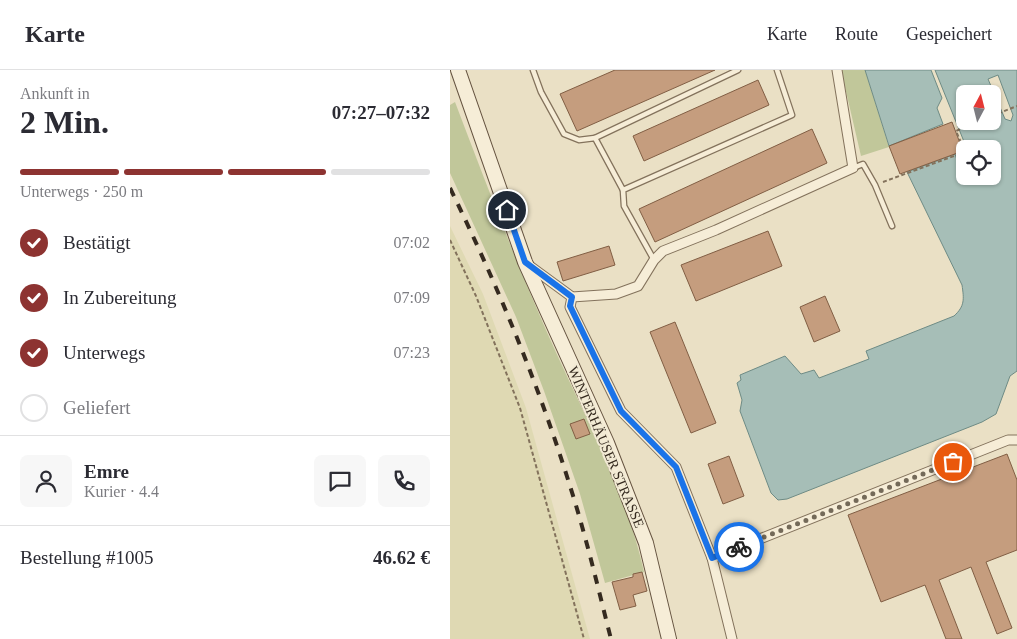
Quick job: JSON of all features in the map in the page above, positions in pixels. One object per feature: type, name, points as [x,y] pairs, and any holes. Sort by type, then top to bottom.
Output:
[{"type":"main road","name":"WINTERHÄUSER STRASSE","points":[[458,70],[525,262],[607,443],[646,542],[669,639]]},
{"type":"street","points":[[525,262],[572,297],[616,294],[638,286],[654,260],[663,251],[716,230],[853,168],[836,70]]},
{"type":"street","points":[[572,297],[570,306],[621,411],[676,467],[712,558],[732,639]]},
{"type":"street","points":[[712,558],[1008,440],[1017,440]]},
{"type":"lane","points":[[533,70],[541,92],[564,134],[579,140],[595,138],[738,70]]},
{"type":"lane","points":[[623,190],[792,115],[777,70]]},
{"type":"lane","points":[[595,138],[623,190],[624,206],[654,260]]},
{"type":"lane","points":[[853,168],[863,164],[892,226]]},
{"type":"path","points":[[1001,112],[1017,106]]},
{"type":"path","points":[[874,185],[965,152],[956,131],[958,130]]},
{"type":"path","points":[[450,240],[476,296],[520,408],[584,639]]},
{"type":"shaded area","points":[[450,226],[483,294],[526,408],[590,639],[450,639]]},
{"type":"green space","points":[[841,70],[865,70],[889,147],[861,156]]},
{"type":"green space","points":[[455,102],[534,302],[614,480],[626,510],[644,572],[605,583],[580,494],[544,391],[516,317],[450,173],[450,105]]},
{"type":"water","points":[[865,70],[931,70],[942,98],[937,108],[943,124],[889,146]]},
{"type":"water","points":[[935,70],[1017,70],[1017,371],[1010,376],[996,414],[982,422],[787,499],[778,500],[771,493],[740,411],[742,400],[737,383],[741,380],[740,375],[785,356],[801,374],[814,370],[819,378],[869,359],[866,351],[954,316],[963,302],[962,285],[907,172],[955,154],[956,185],[1001,185],[1001,140],[963,140],[959,130],[1001,130],[1001,110],[1005,119],[1011,121],[1013,115],[998,75],[988,79],[991,85],[956,85],[956,122]]},
{"type":"building","points":[[615,70],[715,70],[577,131],[560,94]]},
{"type":"building","points":[[758,80],[769,105],[644,161],[633,136]]},
{"type":"building","points":[[952,122],[959,140],[956,140],[956,154],[900,174],[889,146]]},
{"type":"building","points":[[812,129],[827,163],[655,242],[639,209]]},
{"type":"building","points":[[768,231],[782,266],[696,301],[681,265]]},
{"type":"building","points":[[609,246],[615,265],[563,281],[557,262]]},
{"type":"building","points":[[825,296],[840,331],[814,342],[800,307]]},
{"type":"building","points":[[675,322],[716,423],[691,433],[650,332]]},
{"type":"building","points":[[584,419],[590,434],[576,439],[570,424]]},
{"type":"building","points":[[1007,454],[1017,480],[1017,550],[986,562],[1012,628],[997,634],[971,567],[939,580],[962,639],[946,639],[925,585],[881,602],[848,515]]},
{"type":"building","points":[[729,456],[744,496],[723,504],[708,464]]},
{"type":"building","points":[[642,572],[647,591],[633,595],[636,606],[620,610],[612,582],[633,577],[633,574]]},
{"type":"railway","points":[[450,188],[516,334],[558,448],[592,562],[611,639]]},
{"type":"way so far","points":[[739,547],[953,462]]},
{"type":"route","points":[[507,210],[525,262],[572,297],[570,306],[621,411],[676,467],[712,558],[739,547]]}]
